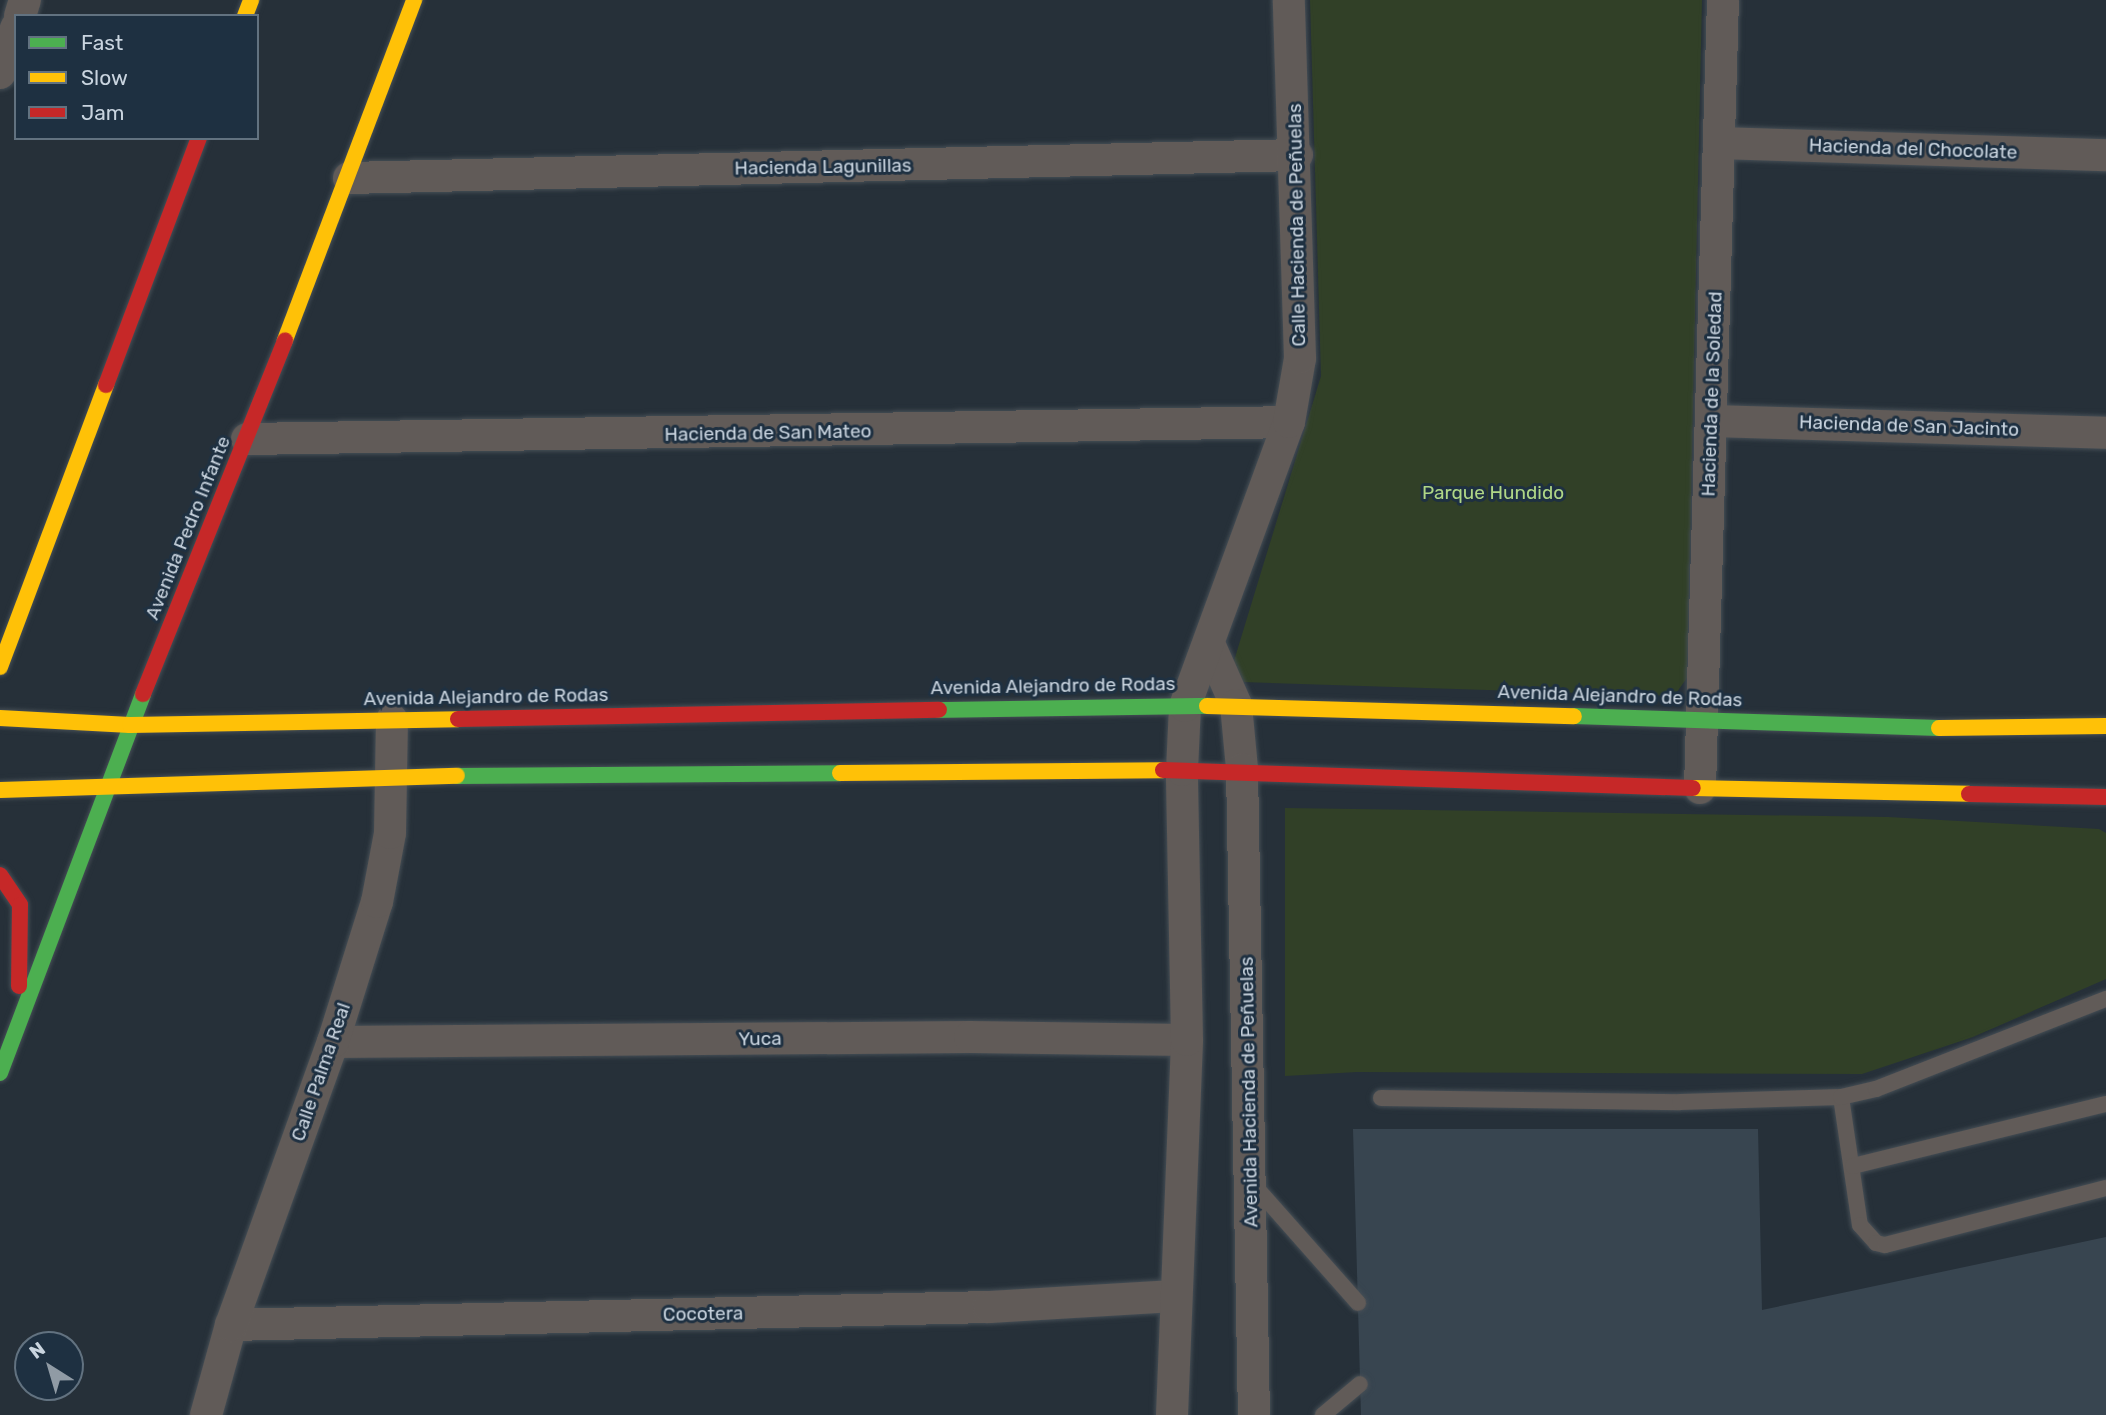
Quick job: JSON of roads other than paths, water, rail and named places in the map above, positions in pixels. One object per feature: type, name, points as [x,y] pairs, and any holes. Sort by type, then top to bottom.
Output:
[{"type":"street","name":"Avenida Pedro Infante","points":[[0,1073],[130,725],[247,439],[349,178],[414,0]]},
{"type":"street","name":"Calle Hacienda de Peñuelas","points":[[1182,770],[1185,706],[1210,646],[1289,422],[1302,313],[1289,0]]},
{"type":"street","name":"Hacienda de la Soledad","points":[[1700,788],[1723,0]]},
{"type":"street","points":[[0,73],[14,34]]},
{"type":"street","points":[[0,667],[198,140]]},
{"type":"street","name":"Hacienda del Chocolate","points":[[1719,143],[2106,155]]},
{"type":"street","name":"Hacienda Lagunillas","points":[[349,178],[1297,155]]},
{"type":"street","name":"Hacienda de San Jacinto","points":[[1712,421],[2106,433]]},
{"type":"street","name":"Hacienda de San Mateo","points":[[247,439],[1289,422]]},
{"type":"street","points":[[1210,646],[1236,705],[1242,769]]},
{"type":"street","name":"Avenida Alejandro de Rodas","points":[[0,718],[130,725],[1236,705],[1924,728],[2106,726]]},
{"type":"street","name":"Calle Palma Real","points":[[206,1415],[231,1325],[333,1042],[377,902],[394,777],[392,720]]},
{"type":"street","points":[[0,790],[394,777],[1242,769],[1700,788],[2106,797]]},
{"type":"street","name":"Avenida Hacienda de Peñuelas","points":[[1242,769],[1252,1182],[1254,1415]]},
{"type":"street","points":[[1172,1415],[1187,1040],[1182,770]]},
{"type":"street","points":[[0,874],[20,905],[22,925],[15,1034]]},
{"type":"street","name":"Yuca","points":[[333,1042],[956,1037],[1187,1040]]},
{"type":"street","name":"Cocotera","points":[[231,1325],[989,1307],[1175,1296]]},
{"type":"lane","points":[[1381,1098],[1680,1102],[1841,1097],[1876,1090],[2106,999]]},
{"type":"lane","points":[[1841,1097],[1860,1225],[1868,1238],[1885,1245],[2106,1188]]},
{"type":"lane","points":[[1853,1166],[2106,1104]]},
{"type":"lane","points":[[1252,1182],[1359,1303]]},
{"type":"lane","points":[[1323,1415],[1360,1384]]},
{"type":"park label","name":"Parque Hundido","points":[[1493,493]]}]
